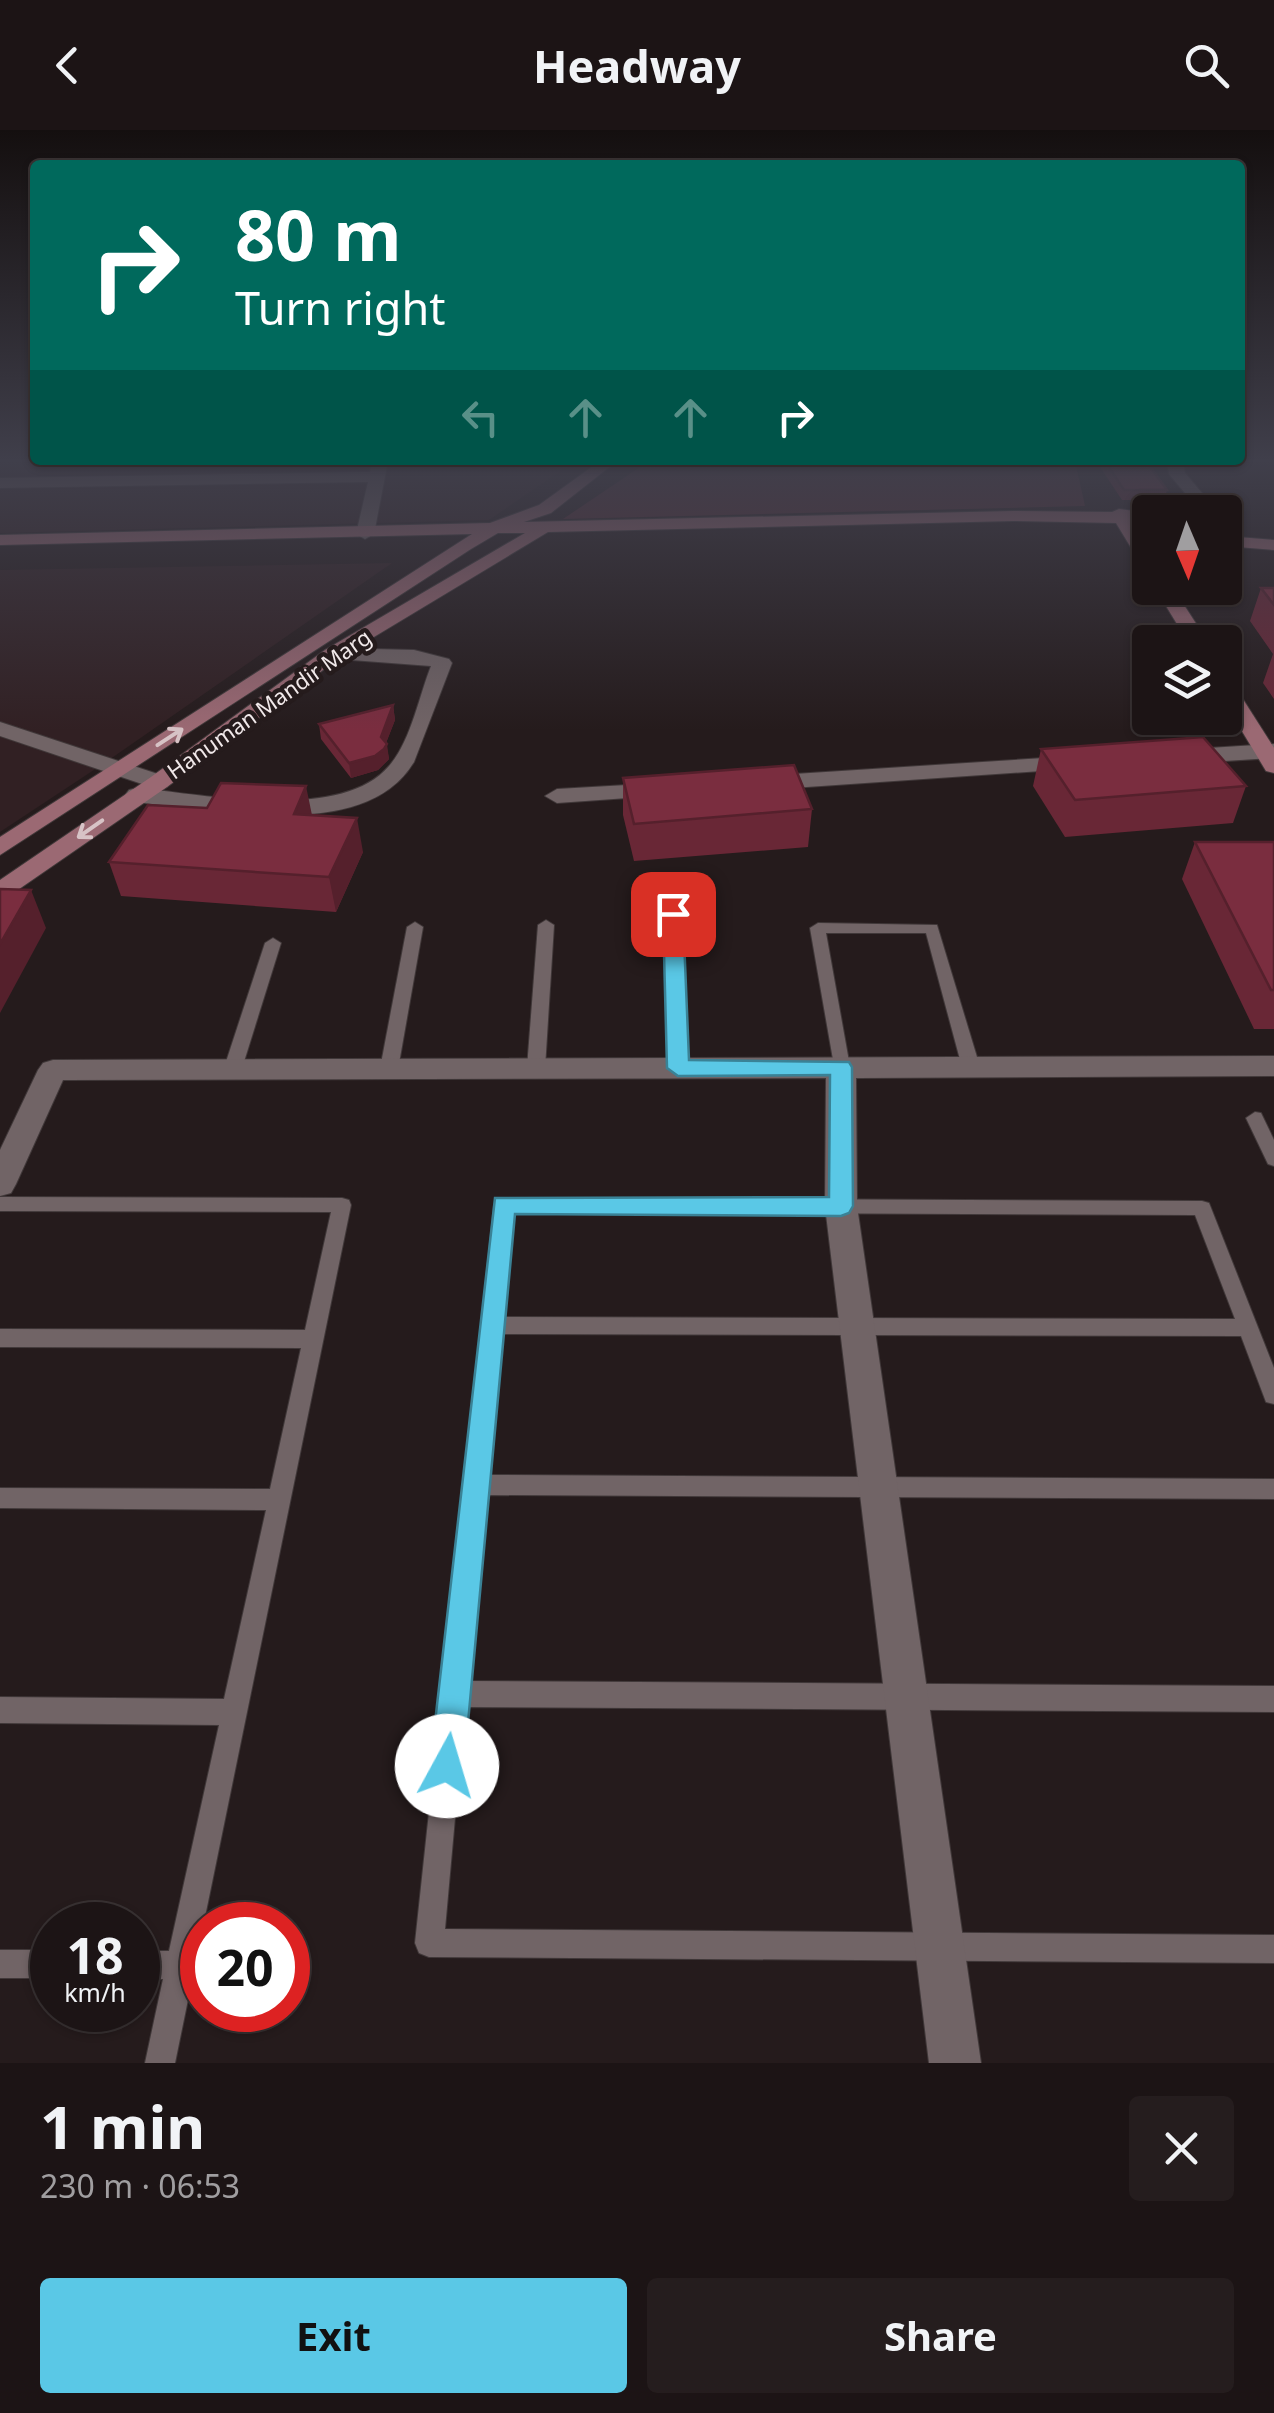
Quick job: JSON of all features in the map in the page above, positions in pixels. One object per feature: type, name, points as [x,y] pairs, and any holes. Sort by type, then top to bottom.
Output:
[{"type":"street","points":[[0,552],[46,551]]},
{"type":"street","points":[[0,848],[454,551]]},
{"type":"street","name":"Hanuman Mandir Marg","points":[[0,891],[159,782],[332,654],[510,551]]},
{"type":"street","points":[[137,795],[312,808],[347,803],[376,787],[398,770],[442,663],[414,656],[332,654]]},
{"type":"street","points":[[1242,712],[1271,756]]},
{"type":"street","points":[[0,729],[159,782]]},
{"type":"street","points":[[1161,758],[1271,756]]},
{"type":"street","points":[[732,785],[1102,761]]},
{"type":"street","points":[[557,796],[693,788]]},
{"type":"street","points":[[0,1187],[52,1070],[1274,1066]]},
{"type":"street","points":[[841,1067],[841,1206],[955,2063]]},
{"type":"lane","points":[[673,914],[678,1068]]},
{"type":"lane","points":[[536,1068],[546,925]]},
{"type":"lane","points":[[389,1069],[415,926]]},
{"type":"lane","points":[[841,1067],[818,928],[932,928],[970,1067]]},
{"type":"lane","points":[[234,1068],[273,943]]},
{"type":"lane","points":[[1256,1118],[1274,1159]]},
{"type":"lane","points":[[0,1187],[342,1205],[194,1902]]},
{"type":"lane","points":[[1274,1395],[1202,1208],[503,1205],[429,1944],[1274,1948]]},
{"type":"lane","points":[[491,1325],[1248,1328]]},
{"type":"lane","points":[[0,1338],[313,1339]]},
{"type":"lane","points":[[475,1485],[1274,1489]]},
{"type":"lane","points":[[0,1498],[280,1500]]},
{"type":"lane","points":[[454,1694],[1274,1699]]},
{"type":"lane","points":[[0,1710],[234,1712]]},
{"type":"lane","points":[[0,1964],[30,1964]]},
{"type":"lane","points":[[160,2063],[180,1970]]},
{"type":"shaded area","points":[[392,563],[106,762],[0,832],[0,570]]},
{"type":"building","points":[[1261,588],[1274,588],[1274,605]]},
{"type":"building","points":[[393,705],[381,737],[387,744],[384,749],[375,756],[349,763],[319,724]]},
{"type":"building","points":[[1203,737],[1246,786],[1075,800],[1041,749]]},
{"type":"building","points":[[794,765],[812,809],[634,824],[623,778]]},
{"type":"building","points":[[221,783],[306,786],[294,814],[357,818],[329,877],[109,862],[148,805],[207,808]]},
{"type":"building","points":[[1195,842],[1274,842],[1274,990],[1271,990]]},
{"type":"building","points":[[0,889],[31,890],[0,944]]},
{"type":"route","points":[[447,1766],[503,1205],[841,1206],[841,1067],[678,1068],[673,914]]}]
